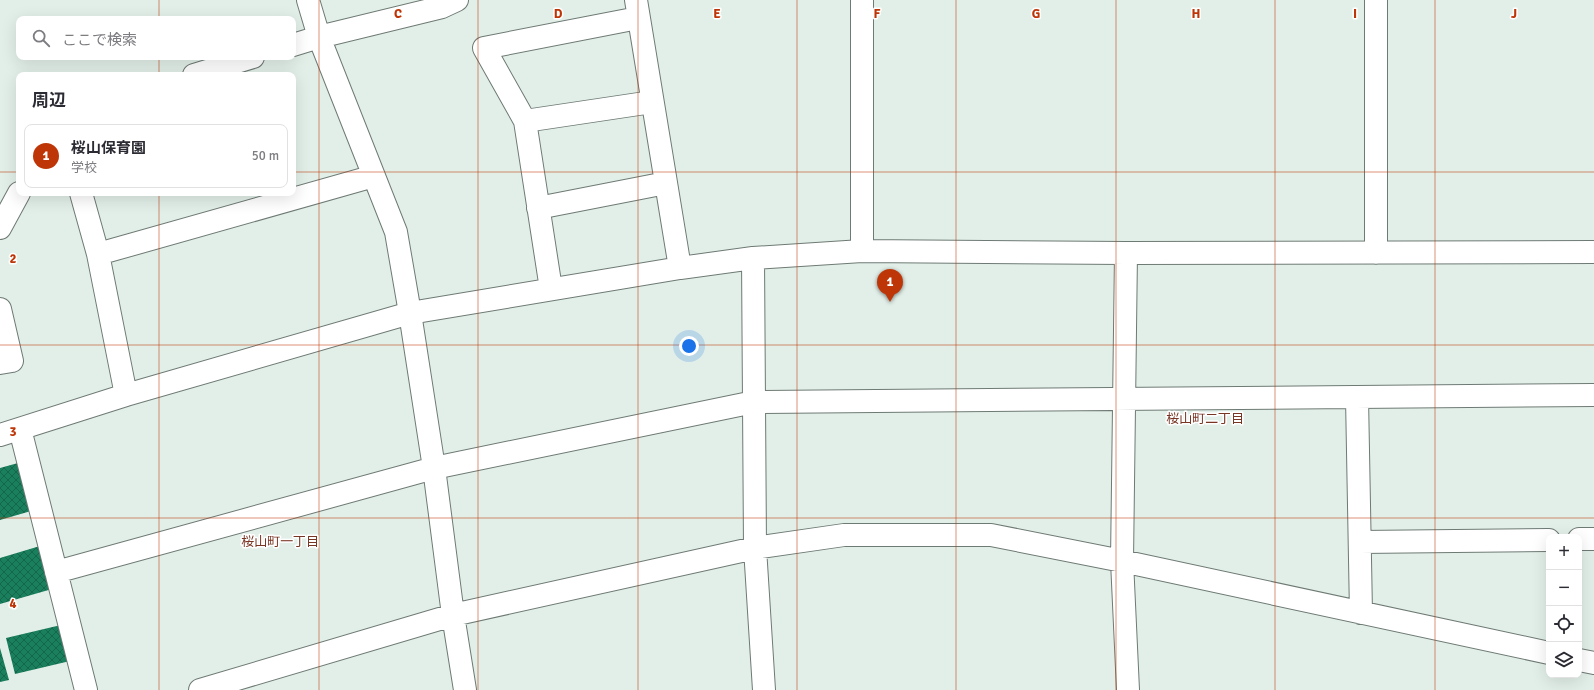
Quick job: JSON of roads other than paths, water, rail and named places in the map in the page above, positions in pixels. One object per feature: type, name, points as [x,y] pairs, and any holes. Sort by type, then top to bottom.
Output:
[{"type":"street","points":[[308,0],[319,37],[396,232],[434,468],[453,615],[465,690]]},
{"type":"street","points":[[296,44],[442,7],[458,0]]},
{"type":"street","points":[[862,0],[862,251]]},
{"type":"street","points":[[1376,0],[1376,253]]},
{"type":"street","points":[[551,289],[525,122],[484,48],[637,9],[680,268]]},
{"type":"street","points":[[204,72],[243,60]]},
{"type":"street","points":[[525,122],[652,102]]},
{"type":"street","points":[[98,254],[374,176]]},
{"type":"street","points":[[538,208],[666,183]]},
{"type":"street","points":[[0,228],[17,196]]},
{"type":"street","points":[[83,196],[98,254],[126,395]]},
{"type":"street","points":[[86,690],[56,572],[10,432],[126,395],[410,313],[680,268],[753,258],[862,251],[1126,253],[1594,252]]},
{"type":"street","points":[[1126,253],[1122,561],[1128,690]]},
{"type":"street","points":[[753,258],[755,548],[764,690]]},
{"type":"street","points":[[0,309],[12,360],[0,363]]},
{"type":"street","points":[[56,572],[434,468],[754,402],[1594,394]]},
{"type":"street","points":[[1357,396],[1361,613]]},
{"type":"street","points":[[200,690],[453,615],[755,548],[844,535],[992,535],[1122,561],[1546,652]]},
{"type":"street","points":[[1582,539],[1594,539]]},
{"type":"street","points":[[1360,542],[1546,540]]},
{"type":"street","points":[[1582,661],[1594,663]]},
{"type":"place","name":"桜山保育園","points":[[890,302]]},
{"type":"district","name":"桜山町二丁目","points":[[1205,419]]},
{"type":"district","name":"桜山町一丁目","points":[[280,542]]}]
